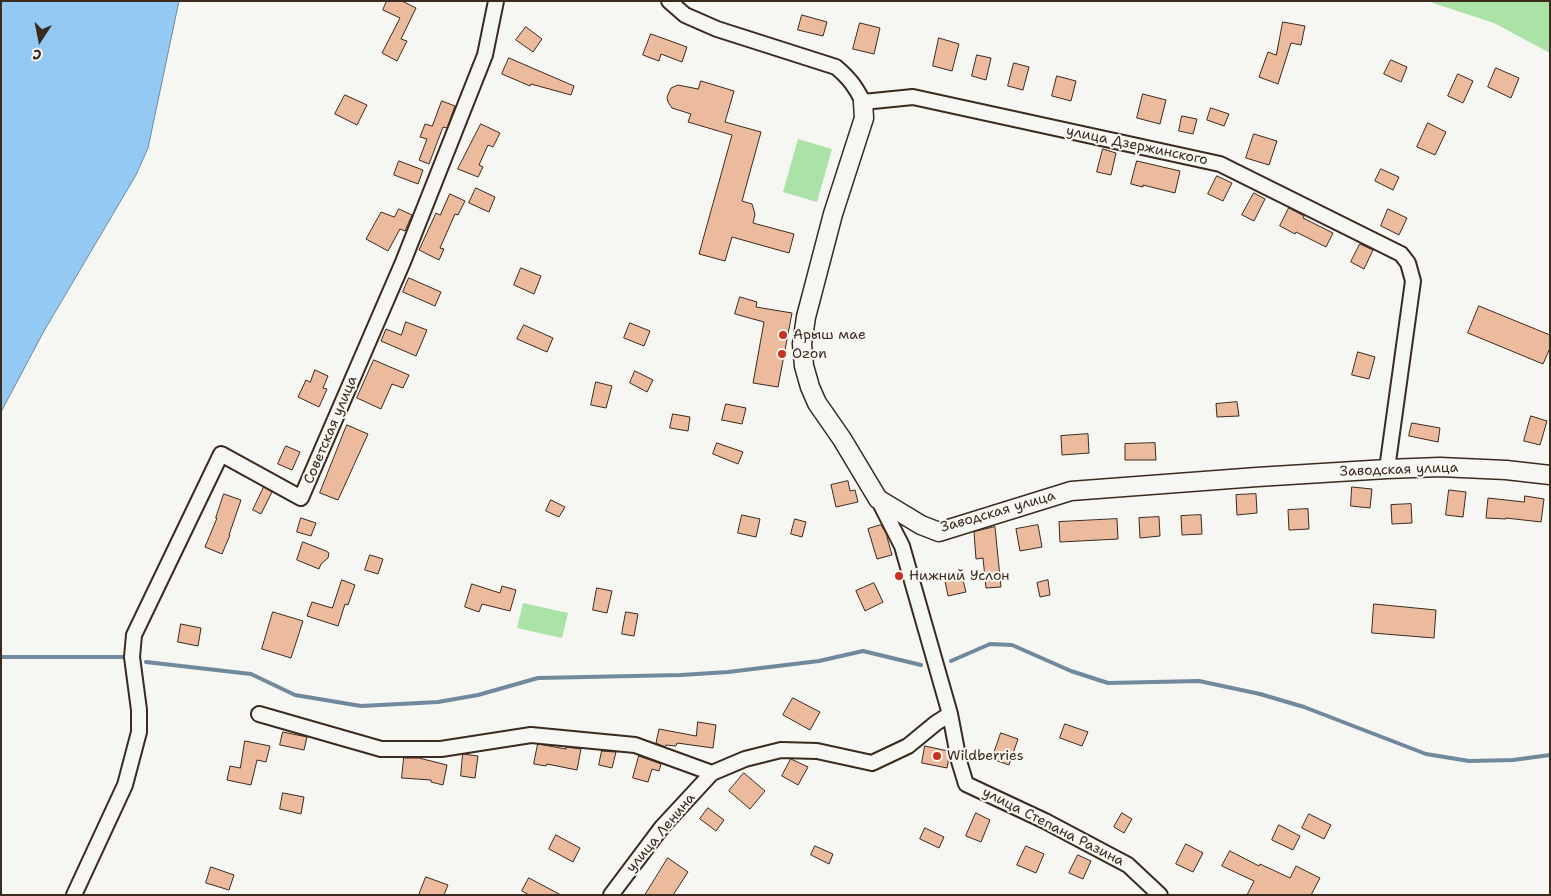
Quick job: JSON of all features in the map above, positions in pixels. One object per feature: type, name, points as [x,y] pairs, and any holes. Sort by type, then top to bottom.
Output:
[{"type":"street","name":"Советская улица","points":[[74,895],[126,784],[139,732],[139,710],[132,657],[134,635],[222,454],[301,498],[403,262],[482,64],[496,1]]},
{"type":"street","points":[[669,1],[685,15],[716,29],[836,67],[850,78],[863,102]]},
{"type":"street","name":"улица Дзержинского","points":[[863,102],[913,97],[1220,164],[1401,254],[1408,263],[1413,281],[1386,469]]},
{"type":"street","name":"Заводская улица","points":[[863,102],[864,118],[833,214],[806,317],[802,344],[804,366],[817,403],[842,439],[878,499],[921,525],[939,532],[1071,491],[1257,477],[1440,467],[1506,470],[1550,475]]},
{"type":"street","points":[[259,714],[381,750],[441,749],[531,735],[635,745],[712,773],[745,759],[781,750],[817,751],[872,763],[908,746],[950,714],[902,546],[878,499]]},
{"type":"street","name":"улица Степана Разина","points":[[950,714],[959,761],[966,784],[1068,832],[1128,865],[1160,895]]},
{"type":"street","name":"улица Ленина","points":[[611,895],[662,828],[712,773]]},
{"type":"green space","points":[[1427,1],[1550,1],[1550,53],[1494,23]]},
{"type":"green space","points":[[798,139],[832,149],[817,202],[783,192]]},
{"type":"green space","points":[[523,603],[568,613],[562,638],[517,628]]},
{"type":"water","points":[[1,1],[179,1],[148,148],[136,175],[44,331],[1,412]]},
{"type":"building","points":[[387,1],[402,1],[416,8],[401,39],[407,41],[397,61],[382,53],[400,18],[383,10]]},
{"type":"building","points":[[802,15],[827,22],[823,36],[798,30]]},
{"type":"building","points":[[1283,22],[1305,26],[1301,45],[1291,43],[1278,84],[1259,77],[1268,52],[1276,55]]},
{"type":"building","points":[[860,23],[880,28],[874,54],[853,49]]},
{"type":"building","points":[[526,27],[542,39],[533,52],[516,40]]},
{"type":"building","points":[[651,34],[687,47],[682,62],[661,54],[659,61],[643,55]]},
{"type":"building","points":[[939,38],[959,44],[952,71],[933,66]]},
{"type":"building","points":[[977,55],[991,58],[986,80],[972,76]]},
{"type":"building","points":[[509,58],[574,86],[571,95],[531,84],[530,86],[502,74]]},
{"type":"building","points":[[1391,60],[1407,67],[1401,82],[1384,74]]},
{"type":"building","points":[[1014,63],[1029,67],[1023,90],[1008,86]]},
{"type":"building","points":[[1496,68],[1519,78],[1511,98],[1488,87]]},
{"type":"building","points":[[1458,74],[1473,81],[1463,103],[1448,96]]},
{"type":"building","points":[[1057,76],[1076,81],[1071,101],[1052,96]]},
{"type":"building","points":[[701,81],[734,91],[725,122],[761,132],[742,201],[752,204],[755,214],[753,223],[794,234],[789,253],[732,237],[725,261],[699,254],[732,135],[688,122],[691,114],[672,108],[667,97],[671,88],[678,85],[698,89]]},
{"type":"building","points":[[1143,94],[1166,100],[1160,124],[1137,118]]},
{"type":"building","points":[[345,95],[367,105],[357,125],[335,114]]},
{"type":"building","points":[[442,101],[455,106],[447,128],[443,127],[429,164],[419,160],[427,139],[420,137],[425,124],[432,126]]},
{"type":"building","points":[[1211,108],[1229,114],[1224,126],[1207,120]]},
{"type":"building","points":[[1182,116],[1197,119],[1193,134],[1179,131]]},
{"type":"building","points":[[1428,123],[1446,132],[1435,155],[1417,147]]},
{"type":"building","points":[[481,124],[500,133],[493,147],[488,145],[479,165],[483,167],[478,177],[458,169]]},
{"type":"building","points":[[1254,134],[1277,141],[1269,165],[1246,158]]},
{"type":"building","points":[[1103,149],[1116,153],[1111,175],[1097,172]]},
{"type":"building","points":[[399,161],[423,170],[418,184],[394,175]]},
{"type":"building","points":[[1137,161],[1180,171],[1175,193],[1131,184]]},
{"type":"building","points":[[1381,169],[1399,177],[1393,190],[1375,181]]},
{"type":"building","points":[[1217,176],[1232,183],[1223,201],[1208,194]]},
{"type":"building","points":[[476,188],[495,197],[489,212],[469,203]]},
{"type":"building","points":[[1254,193],[1265,199],[1254,221],[1242,215]]},
{"type":"building","points":[[450,194],[465,201],[458,215],[455,214],[440,248],[444,249],[439,260],[419,250],[436,213],[440,215]]},
{"type":"building","points":[[1289,208],[1304,216],[1303,218],[1333,233],[1326,247],[1280,226]]},
{"type":"building","points":[[399,209],[412,215],[405,231],[400,229],[388,251],[366,239],[381,212],[394,217]]},
{"type":"building","points":[[1388,209],[1407,218],[1399,235],[1381,226]]},
{"type":"building","points":[[1360,244],[1373,250],[1364,269],[1351,262]]},
{"type":"building","points":[[521,268],[541,276],[534,294],[514,285]]},
{"type":"building","points":[[409,278],[441,292],[435,306],[403,292]]},
{"type":"building","points":[[740,297],[757,302],[756,307],[792,313],[778,387],[753,383],[764,322],[735,314]]},
{"type":"building","points":[[1479,306],[1550,335],[1550,348],[1543,364],[1468,333]]},
{"type":"building","points":[[406,322],[427,330],[416,356],[381,341],[386,329],[401,335]]},
{"type":"building","points":[[630,323],[650,331],[644,346],[624,338]]},
{"type":"building","points":[[524,325],[553,338],[547,352],[517,339]]},
{"type":"building","points":[[1358,352],[1375,357],[1369,379],[1352,375]]},
{"type":"building","points":[[374,360],[409,375],[403,388],[392,384],[381,409],[357,398]]},
{"type":"building","points":[[315,370],[328,376],[323,388],[327,389],[319,407],[298,397],[306,380],[310,382]]},
{"type":"building","points":[[635,371],[653,380],[647,392],[630,383]]},
{"type":"building","points":[[596,382],[612,386],[606,408],[591,405]]},
{"type":"building","points":[[1237,402],[1239,416],[1217,417],[1216,404]]},
{"type":"building","points":[[726,404],[746,408],[742,424],[722,420]]},
{"type":"building","points":[[673,414],[690,417],[688,431],[670,428]]},
{"type":"building","points":[[1531,416],[1547,421],[1540,445],[1524,441]]},
{"type":"building","points":[[1412,423],[1440,428],[1438,442],[1409,436]]},
{"type":"building","points":[[347,425],[368,434],[338,500],[320,493]]},
{"type":"building","points":[[1088,434],[1089,453],[1062,455],[1061,436]]},
{"type":"building","points":[[717,443],[743,452],[738,464],[713,454]]},
{"type":"building","points":[[1155,443],[1156,460],[1125,460],[1125,444]]},
{"type":"building","points":[[286,446],[300,452],[292,470],[278,464]]},
{"type":"building","points":[[848,481],[850,491],[855,490],[858,502],[836,507],[831,485]]},
{"type":"building","points":[[264,487],[272,492],[261,514],[253,510]]},
{"type":"building","points":[[1352,487],[1372,489],[1370,508],[1351,506]]},
{"type":"building","points":[[1449,490],[1466,492],[1463,517],[1446,515]]},
{"type":"building","points":[[224,494],[241,500],[222,554],[205,547],[217,518]]},
{"type":"building","points":[[1256,494],[1257,513],[1237,515],[1236,495]]},
{"type":"building","points":[[1525,496],[1544,499],[1541,522],[1486,518],[1488,498],[1524,502]]},
{"type":"building","points":[[551,500],[565,507],[559,517],[546,511]]},
{"type":"building","points":[[1411,504],[1412,523],[1392,524],[1391,505]]},
{"type":"building","points":[[1308,509],[1309,529],[1289,530],[1288,510]]},
{"type":"building","points":[[742,515],[760,519],[756,537],[738,533]]},
{"type":"building","points":[[1201,515],[1202,534],[1182,535],[1181,516]]},
{"type":"building","points":[[1159,517],[1160,536],[1140,538],[1139,518]]},
{"type":"building","points":[[301,518],[316,523],[311,536],[297,532]]},
{"type":"building","points":[[795,519],[806,522],[802,537],[791,534]]},
{"type":"building","points":[[1117,519],[1118,539],[1060,542],[1059,522]]},
{"type":"building","points":[[881,525],[886,533],[892,555],[877,559],[868,529]]},
{"type":"building","points":[[1038,525],[1042,547],[1020,551],[1016,529]]},
{"type":"building","points":[[995,527],[1001,587],[986,588],[983,558],[976,559],[974,532]]},
{"type":"building","points":[[303,542],[329,553],[328,558],[321,564],[319,569],[297,560]]},
{"type":"building","points":[[370,555],[383,559],[378,574],[365,570]]},
{"type":"building","points":[[961,572],[966,592],[948,596],[944,576]]},
{"type":"building","points":[[342,580],[355,585],[348,605],[345,604],[338,626],[307,616],[312,602],[332,608]]},
{"type":"building","points":[[1048,580],[1050,595],[1040,597],[1037,583]]},
{"type":"building","points":[[874,583],[883,602],[865,611],[856,591]]},
{"type":"building","points":[[472,584],[500,593],[502,586],[516,590],[510,611],[482,604],[479,612],[465,607]]},
{"type":"building","points":[[597,588],[612,591],[607,613],[593,610]]},
{"type":"building","points":[[1374,604],[1436,610],[1434,638],[1372,633]]},
{"type":"building","points":[[273,612],[303,621],[291,658],[262,649]]},
{"type":"building","points":[[626,612],[638,614],[634,636],[622,634]]},
{"type":"building","points":[[181,624],[201,628],[198,646],[178,642]]},
{"type":"building","points":[[793,698],[820,712],[810,730],[783,715]]},
{"type":"building","points":[[698,722],[716,725],[713,748],[677,743],[676,746],[666,745],[665,747],[656,743],[659,729],[696,736]]},
{"type":"building","points":[[1065,724],[1088,732],[1082,746],[1060,738]]},
{"type":"building","points":[[283,732],[307,737],[304,750],[280,745]]},
{"type":"building","points":[[1001,733],[1018,739],[1009,765],[992,759]]},
{"type":"building","points":[[245,741],[270,746],[266,762],[257,760],[251,785],[227,780],[230,766],[240,768]]},
{"type":"building","points":[[538,744],[566,749],[566,747],[581,749],[577,770],[547,764],[546,766],[534,764]]},
{"type":"building","points":[[925,746],[948,751],[947,768],[922,763]]},
{"type":"building","points":[[602,751],[616,752],[612,768],[599,765]]},
{"type":"building","points":[[463,754],[478,756],[475,778],[461,776]]},
{"type":"building","points":[[639,756],[661,764],[659,771],[652,769],[648,782],[633,778]]},
{"type":"building","points":[[404,758],[419,758],[447,765],[443,785],[431,782],[431,780],[402,778]]},
{"type":"building","points":[[791,759],[808,767],[798,785],[782,776]]},
{"type":"building","points":[[744,773],[765,791],[750,809],[729,791]]},
{"type":"building","points":[[283,793],[304,797],[301,814],[280,809]]},
{"type":"building","points":[[708,808],[724,820],[716,831],[700,819]]},
{"type":"building","points":[[976,813],[990,820],[981,842],[966,836]]},
{"type":"building","points":[[1122,813],[1132,819],[1124,833],[1114,827]]},
{"type":"building","points":[[1309,814],[1331,825],[1324,839],[1302,828]]},
{"type":"building","points":[[1279,825],[1300,836],[1293,850],[1272,840]]},
{"type":"building","points":[[925,828],[944,837],[939,848],[920,839]]},
{"type":"building","points":[[556,835],[580,848],[573,862],[549,849]]},
{"type":"building","points":[[1186,844],[1203,853],[1193,872],[1176,864]]},
{"type":"building","points":[[815,846],[833,854],[829,864],[811,855]]},
{"type":"building","points":[[1026,846],[1044,854],[1036,873],[1017,865]]},
{"type":"building","points":[[1230,851],[1259,866],[1260,864],[1290,878],[1296,866],[1320,878],[1311,895],[1247,895],[1254,881],[1222,866]]},
{"type":"building","points":[[1078,855],[1091,861],[1083,879],[1069,873]]},
{"type":"building","points":[[668,858],[688,872],[673,895],[645,895]]},
{"type":"building","points":[[211,867],[234,875],[229,890],[206,883]]},
{"type":"building","points":[[426,877],[448,885],[444,895],[419,895]]},
{"type":"building","points":[[529,878],[561,895],[529,895],[522,891]]},
{"type":"waterway","points":[[951,661],[990,644],[1012,645],[1071,671],[1108,683],[1199,681],[1260,694],[1304,707],[1426,754],[1469,761],[1513,760],[1550,755]]},
{"type":"waterway","points":[[146,662],[251,674],[295,695],[361,706],[438,702],[478,695],[538,678],[681,675],[728,672],[819,661],[863,651],[921,665]]},
{"type":"waterway","points":[[1,657],[127,657]]},
{"type":"place","name":"Арыш мае","points":[[783,335]]},
{"type":"place","name":"Ozon","points":[[782,354]]},
{"type":"place","name":"Нижний Услон","points":[[899,576]]},
{"type":"place","name":"Wildberries","points":[[937,756]]}]
